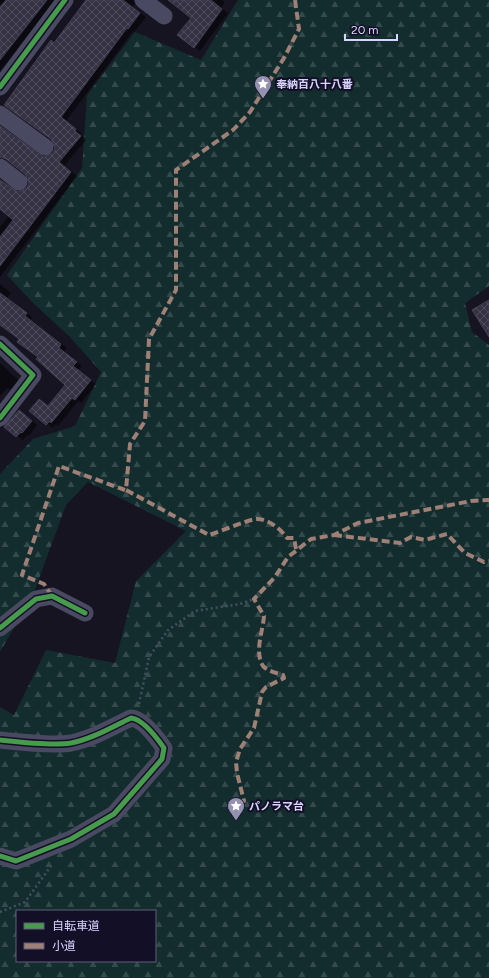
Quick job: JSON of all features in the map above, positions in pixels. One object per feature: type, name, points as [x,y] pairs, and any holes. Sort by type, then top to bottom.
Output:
[{"type":"street","points":[[0,87],[65,0]]},
{"type":"street","points":[[142,0],[164,16]]},
{"type":"street","points":[[0,114],[45,148]]},
{"type":"street","points":[[0,167],[20,182]]},
{"type":"street","points":[[0,344],[33,375],[0,418]]},
{"type":"street","points":[[0,628],[36,599],[52,596],[85,612]]},
{"type":"street","points":[[0,740],[71,743],[94,736],[131,718],[136,718],[159,740],[164,748],[162,759],[114,814],[71,839],[16,861],[0,856]]},
{"type":"path","points":[[136,718],[150,657],[168,630],[195,611],[240,604],[254,599]]},
{"type":"path","points":[[0,912],[25,902],[53,864]]},
{"type":"green space","points":[[238,0],[489,0],[489,286],[465,303],[472,332],[489,345],[489,978],[0,978],[0,707],[14,715],[46,650],[115,663],[136,581],[186,531],[88,482],[66,505],[33,595],[0,652],[0,474],[33,439],[75,426],[101,372],[69,336],[33,303],[7,275],[82,168],[87,95],[135,32],[201,60]]},
{"type":"building","points":[[6,0],[47,0],[0,60],[0,7]]},
{"type":"building","points":[[86,0],[123,0],[140,13],[128,29],[127,28],[61,117],[76,129],[75,131],[81,136],[59,162],[71,172],[0,266],[0,237],[13,220],[0,209],[0,180],[18,192],[27,188],[29,183],[25,174],[6,159],[0,157],[0,126],[44,157],[53,153],[55,148],[51,139],[4,105],[51,40],[54,43]]},
{"type":"building","points":[[168,0],[211,0],[222,9],[194,48],[177,35],[191,18]]},
{"type":"building","points":[[0,293],[27,313],[25,316],[61,344],[59,348],[77,362],[73,366],[91,380],[75,400],[72,398],[51,423],[50,421],[46,425],[29,411],[39,399],[48,406],[65,385],[36,359],[38,357],[17,342],[19,339],[0,325]]},
{"type":"building","points":[[489,300],[489,337],[472,310]]},
{"type":"building","points":[[19,410],[32,421],[22,433],[21,432],[16,437],[4,427]]},
{"type":"marked path","points":[[295,0],[299,29],[284,58],[250,112],[233,130],[176,170],[176,290],[149,339],[145,421],[130,444],[126,490],[209,535],[251,520],[265,520],[281,531],[287,538],[294,538],[296,549]]},
{"type":"marked path","points":[[52,596],[44,584],[22,575],[59,466],[125,490]]},
{"type":"marked path","points":[[238,816],[230,803],[244,801],[237,773],[236,762],[240,749],[254,728],[262,692],[266,687],[284,678],[283,675],[265,668],[260,660],[259,648],[264,616],[254,599],[275,577],[288,557],[311,539],[334,535],[358,523],[471,501],[489,500]]},
{"type":"marked path","points":[[334,535],[400,543],[411,537],[425,540],[447,534],[465,553],[484,562],[489,561]]},
{"type":"cycle path","points":[[0,87],[65,0]]},
{"type":"cycle path","points":[[0,344],[33,375],[0,418]]},
{"type":"cycle path","points":[[0,628],[36,599],[52,596],[85,613]]},
{"type":"cycle path","points":[[0,740],[46,744],[71,743],[94,736],[131,718],[136,719],[145,725],[154,734],[164,748],[162,759],[114,814],[71,839],[16,861],[0,856]]},
{"type":"place","name":"奉納百八十八番","points":[[263,99]]},
{"type":"place","name":"パノラマ台","points":[[236,821]]}]
